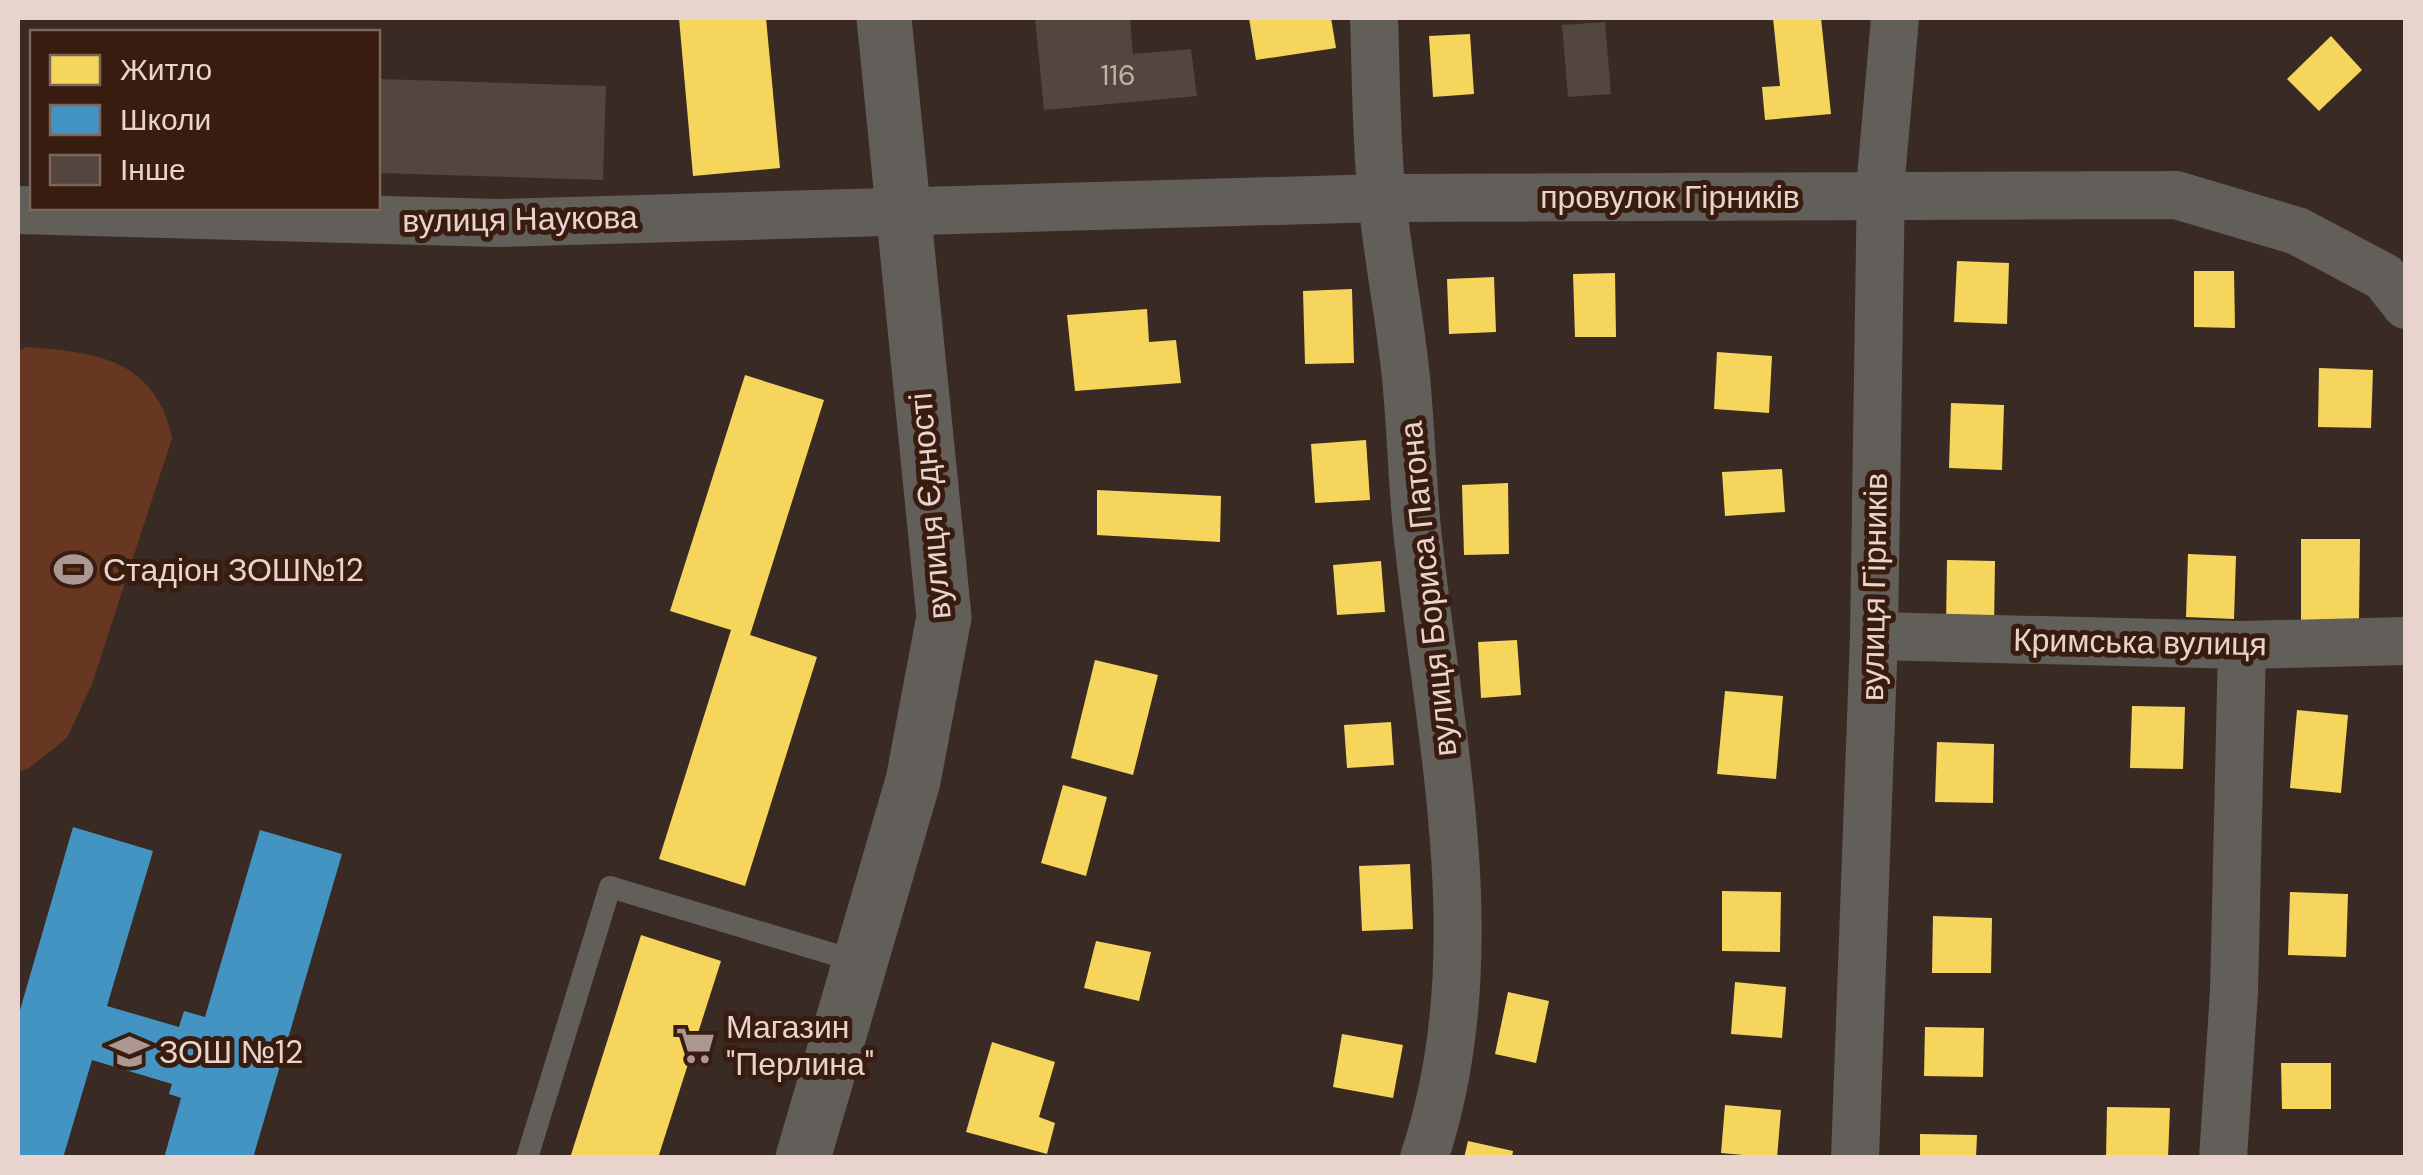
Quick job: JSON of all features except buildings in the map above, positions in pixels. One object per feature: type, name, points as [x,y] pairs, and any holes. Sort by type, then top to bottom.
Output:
[{"type":"street","name":"вулиця Єдності","points":[[803,1158],[913,781],[944,616],[884,18]]},
{"type":"street","name":"вулиця Бориса Патона","points":[[1374,18],[1382,198],[1406,378],[1417,529],[1446,762],[1457,900],[1457,1006],[1434,1127],[1424,1158]]},
{"type":"street","name":"вулиця Гірників","points":[[1855,1158],[1874,636],[1881,197],[1895,18]]},
{"type":"street","name":"провулок Гірників","points":[[903,210],[1382,198],[2176,194],[2296,231],[2384,277],[2406,305]]},
{"type":"street","name":"вулиця Наукова","points":[[18,210],[498,223],[903,210]]},
{"type":"street","name":"Кримська вулиця","points":[[1874,636],[2242,645],[2406,642]]},
{"type":"street","points":[[2223,1158],[2234,992],[2242,645]]},
{"type":"lane","points":[[526,1158],[610,887],[860,962]]},
{"type":"shaded area","name":"Стадіон ЗОШ№12","points":[[26,347],[98,357],[137,376],[164,412],[172,438],[92,684],[67,738],[18,772],[18,351]]},
{"type":"place","name":"Стадіон ЗОШ№12","points":[[73,570]]},
{"type":"place","name":"Магазин \"Перлина\"","points":[[696,1045]]},
{"type":"place","name":"ЗОШ №12","points":[[129,1052]]}]
